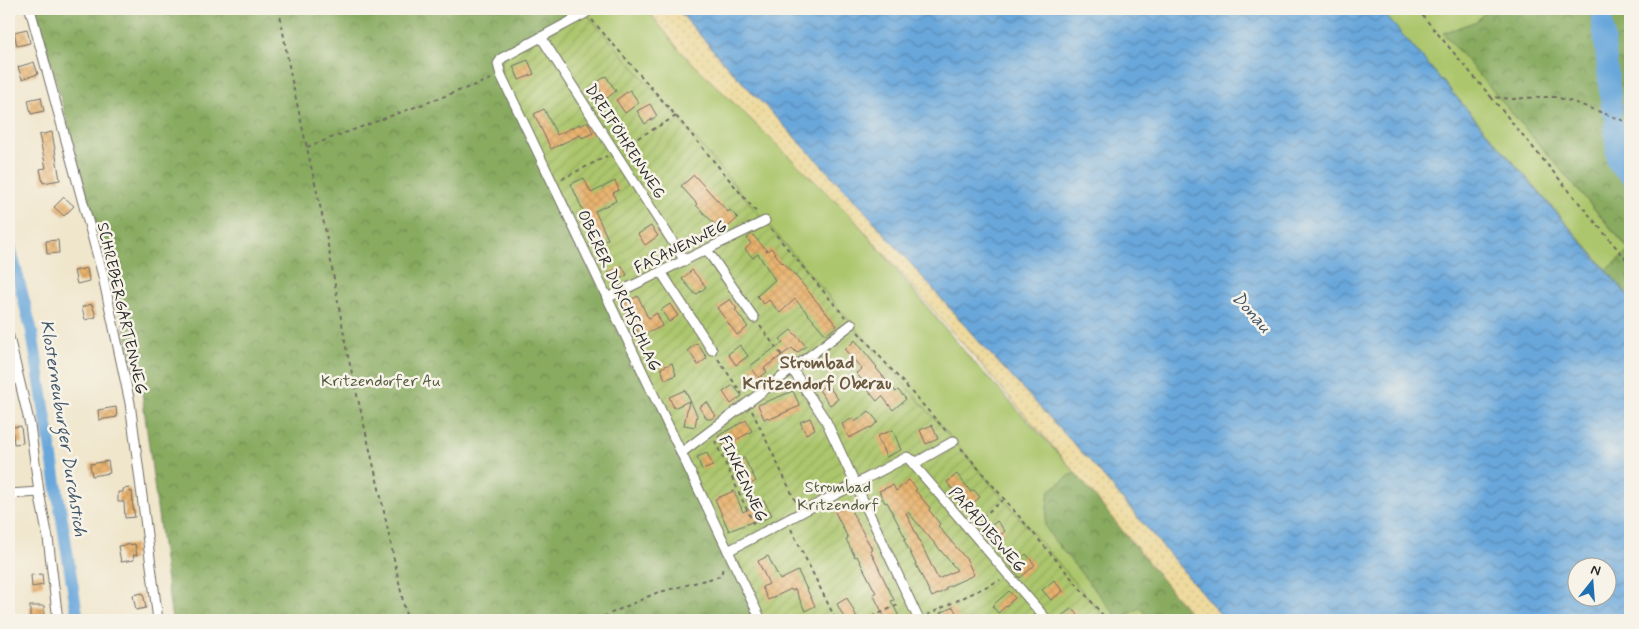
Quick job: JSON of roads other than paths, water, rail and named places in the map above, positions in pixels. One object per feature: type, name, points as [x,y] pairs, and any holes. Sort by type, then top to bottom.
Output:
[{"type":"street","name":"SCHREBERGARTENWEG","points":[[30,9],[102,272],[130,403],[158,620]]},
{"type":"street","points":[[541,37],[586,13]]},
{"type":"street","name":"OBERER DURCHSCHLAG","points":[[541,37],[502,58],[498,64],[500,75],[762,620]]},
{"type":"street","name":"DREIFÖHRENWEG","points":[[541,37],[685,261]]},
{"type":"street","name":"FASANENWEG","points":[[607,298],[764,221]]},
{"type":"street","points":[[707,250],[754,318]]},
{"type":"street","points":[[661,272],[712,350]]},
{"type":"street","points":[[681,453],[852,324]]},
{"type":"street","points":[[9,337],[30,425],[48,538],[58,620]]},
{"type":"street","points":[[792,369],[826,421],[919,620]]},
{"type":"street","points":[[728,551],[907,457],[917,462],[954,441]]},
{"type":"street","name":"PARADIESWEG","points":[[907,457],[1047,620]]},
{"type":"street","points":[[9,494],[40,492]]},
{"type":"water","name":"Donau","points":[[677,9],[1380,9],[1630,298],[1630,620],[1225,620],[1090,461],[981,344],[864,210],[728,67]]},
{"type":"waterway","points":[[1601,9],[1612,111]]},
{"type":"waterway","points":[[1614,126],[1617,161],[1630,175]]},
{"type":"waterway","name":"Klosterneuburger Durchstich","points":[[9,243],[32,332],[78,620]]},
{"type":"district","name":"Strombad Kritzendorf Oberau","points":[[817,372]]},
{"type":"park label","name":"Kritzendorfer Au","points":[[381,380]]},
{"type":"park label","name":"Strombad Kritzendorf","points":[[838,495]]}]
